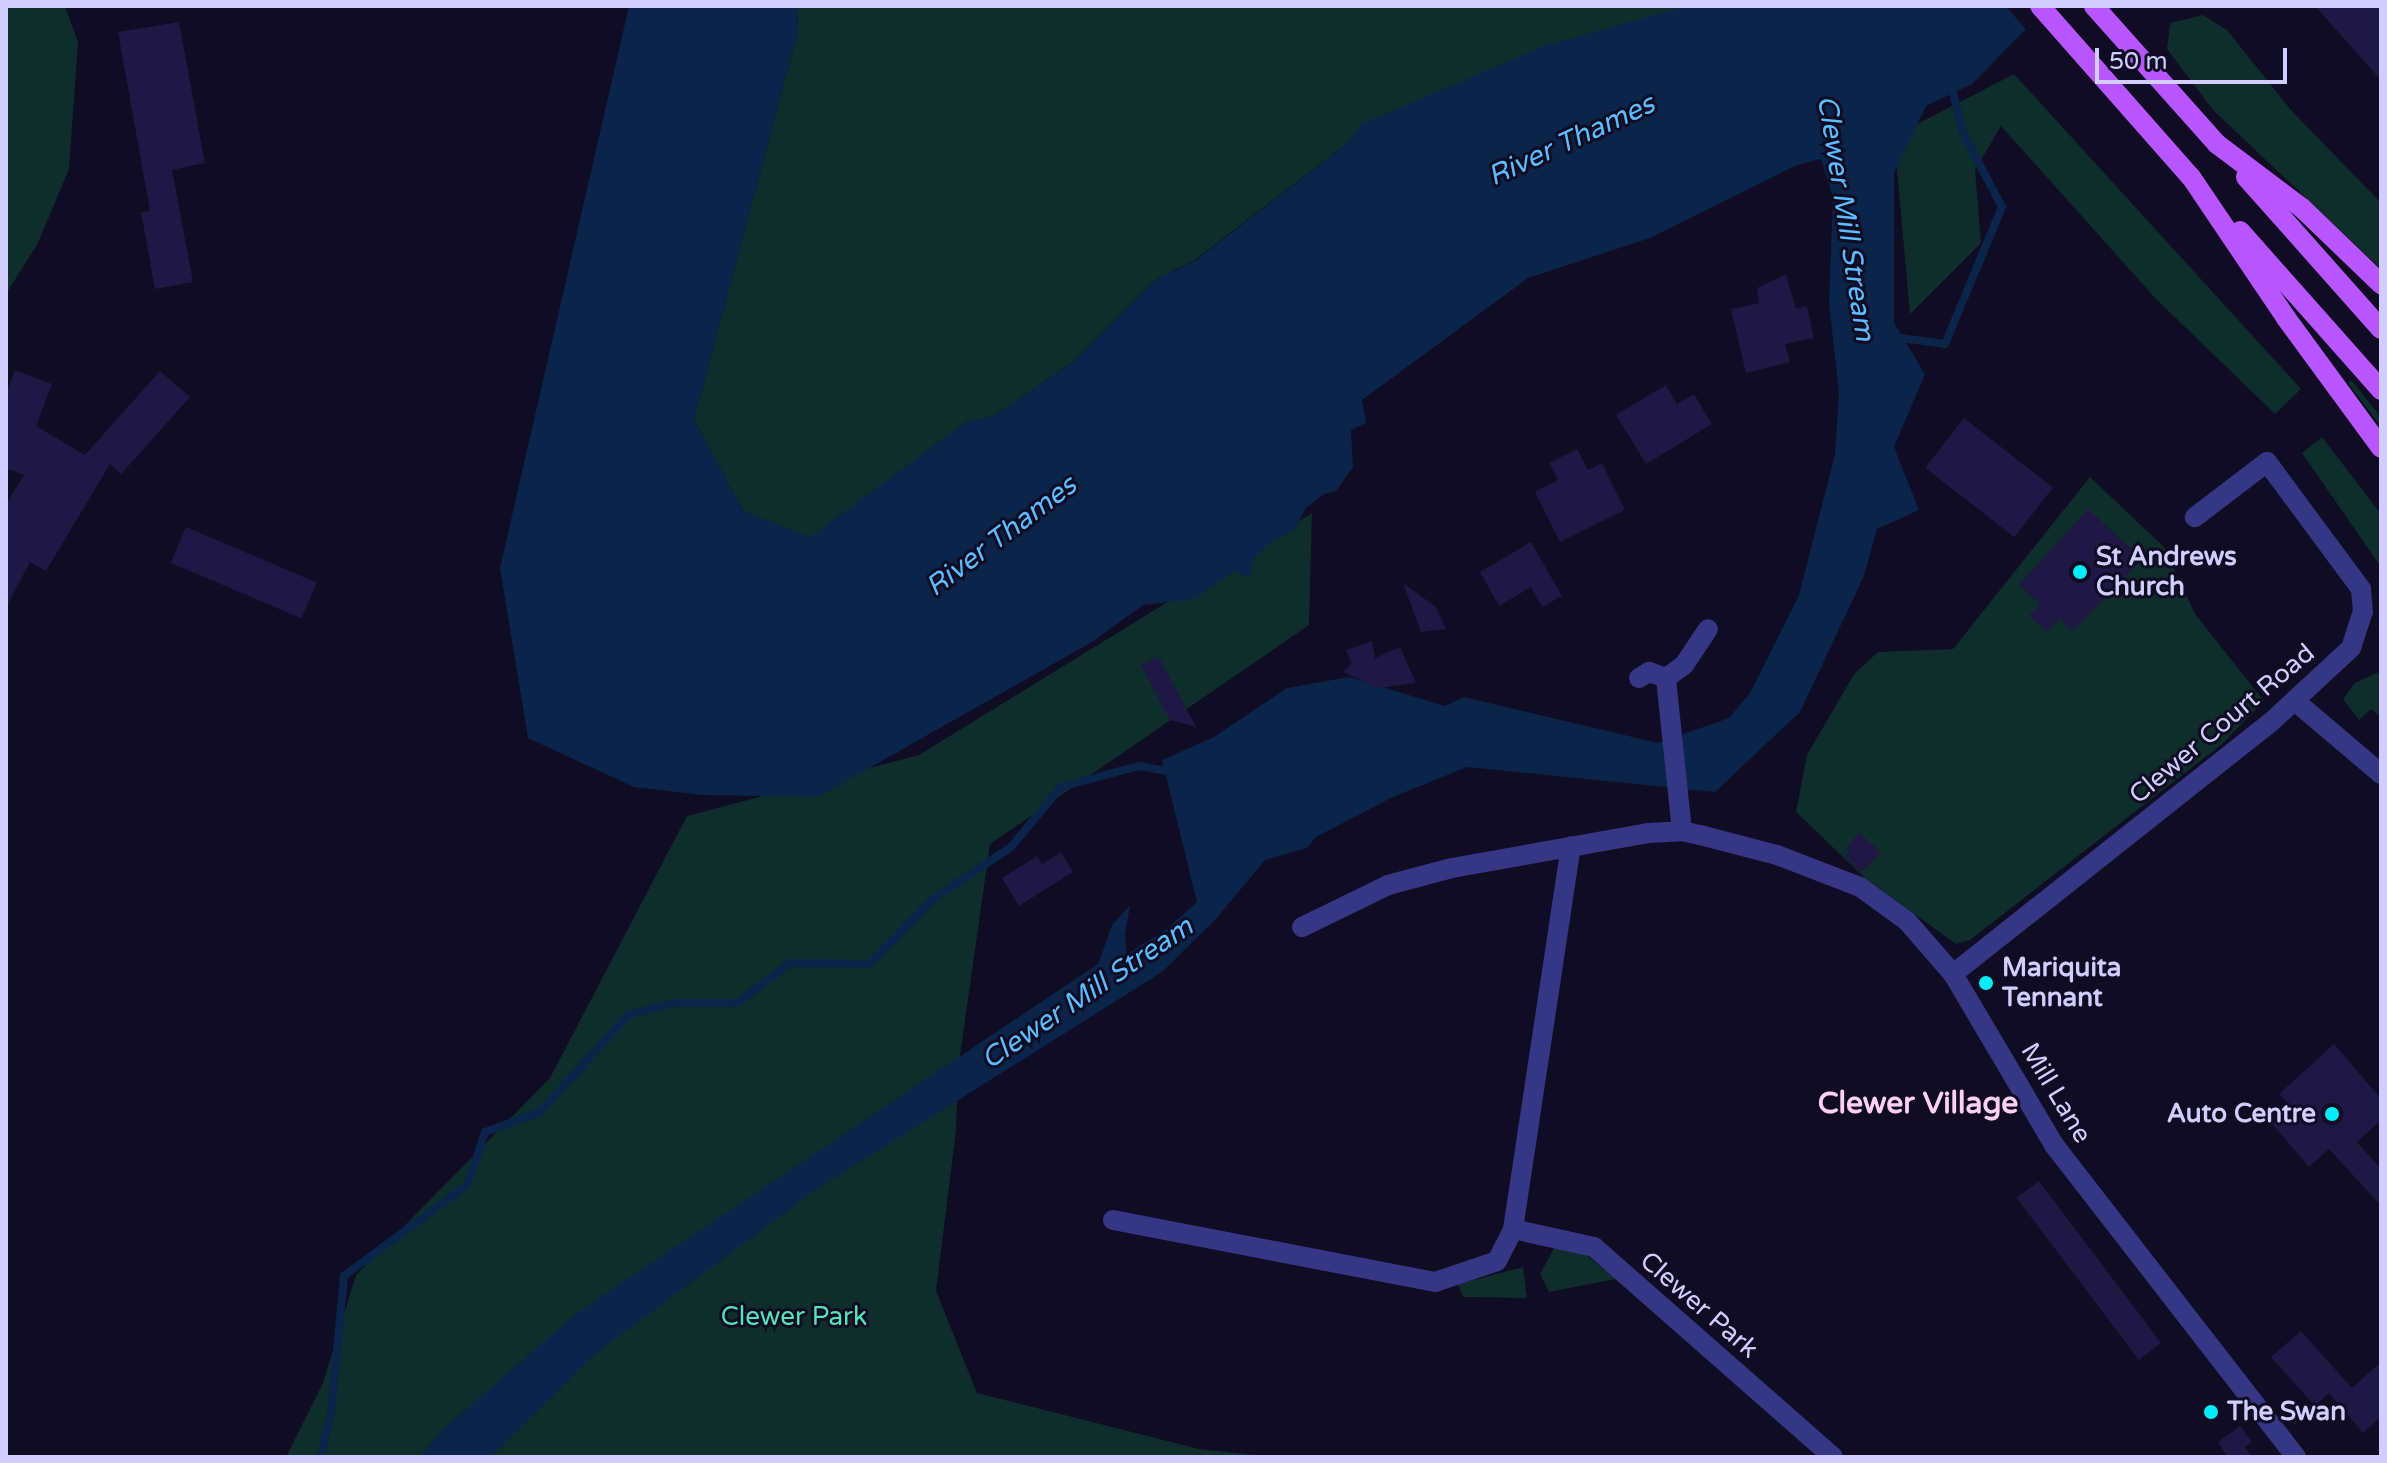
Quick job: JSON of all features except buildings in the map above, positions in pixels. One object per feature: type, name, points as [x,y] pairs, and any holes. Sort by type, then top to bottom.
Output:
[{"type":"main road","points":[[2040,6],[2381,390]]},
{"type":"main road","points":[[2094,6],[2381,329]]},
{"type":"main road","points":[[2217,144],[2302,208],[2381,284]]},
{"type":"main road","points":[[2191,177],[2286,318],[2381,448]]},
{"type":"street","name":"Clewer Court Road","points":[[1953,974],[2295,701],[2351,648],[2363,612],[2361,589],[2267,462],[2195,517]]},
{"type":"street","points":[[1666,678],[1684,665],[1708,629]]},
{"type":"street","points":[[1639,678],[1649,672],[1666,678]]},
{"type":"street","points":[[1666,678],[1682,831]]},
{"type":"street","points":[[2295,701],[2381,774]]},
{"type":"street","name":"Mill Lane","points":[[1302,927],[1388,885],[1452,868],[1571,846],[1682,831],[1777,855],[1860,887],[1907,921],[1953,974],[2054,1145],[2296,1457]]},
{"type":"street","points":[[1113,1220],[1435,1282],[1497,1261],[1513,1229],[1571,846]]},
{"type":"street","name":"Clewer Park","points":[[1513,1229],[1594,1247],[1833,1457]]},
{"type":"green space","points":[[6,6],[65,6],[78,42],[69,169],[38,243],[6,294]]},
{"type":"green space","points":[[797,6],[1687,6],[1362,124],[1349,142],[1195,260],[1156,279],[1074,361],[994,416],[966,422],[811,538],[743,511],[694,419],[798,31]]},
{"type":"green space","points":[[2203,15],[2227,30],[2291,110],[2381,203],[2381,269],[2213,110],[2167,49],[2170,23]]},
{"type":"green space","points":[[2014,74],[2301,389],[2275,414],[2156,299],[2001,126],[1975,170],[1981,243],[1910,314],[1894,136]]},
{"type":"green space","points":[[2351,380],[2381,417],[2381,427],[2348,383]]},
{"type":"green space","points":[[2322,437],[2381,514],[2381,567],[2302,453]]},
{"type":"green space","points":[[2090,477],[2164,547],[2195,614],[2264,701],[2222,744],[1970,940],[1956,944],[1866,879],[1796,812],[1807,755],[1854,674],[1878,652],[1953,649]]},
{"type":"green space","points":[[1312,513],[1309,625],[990,844],[958,1070],[956,1130],[936,1291],[977,1393],[1199,1449],[1273,1457],[286,1457],[323,1383],[356,1275],[550,1078],[687,816],[919,755]]},
{"type":"green space","points":[[2381,671],[2381,718],[2371,709],[2359,720],[2343,699],[2355,683]]},
{"type":"green space","points":[[1554,1248],[1585,1254],[1616,1279],[1549,1292],[1540,1274]]},
{"type":"green space","points":[[1523,1267],[1527,1298],[1463,1297],[1458,1284]]},
{"type":"water","points":[[629,6],[797,6],[798,31],[694,419],[743,511],[810,537],[966,422],[994,416],[1074,361],[1156,279],[1196,260],[1349,142],[1362,124],[1544,46],[1687,6],[2049,6],[1972,84],[1926,106],[1894,173],[1894,323],[1925,374],[1894,447],[1919,510],[1877,529],[1864,576],[1800,712],[1715,792],[1467,767],[1393,797],[1316,837],[1307,848],[1265,860],[1215,920],[1162,972],[814,1191],[595,1354],[491,1457],[419,1457],[444,1428],[577,1313],[1098,964],[1112,925],[1130,905],[1125,935],[1127,954],[1167,929],[1197,902],[1162,760],[1214,737],[1287,688],[1349,677],[1445,706],[1464,697],[1658,743],[1729,718],[1750,693],[1799,595],[1835,454],[1839,393],[1829,303],[1833,197],[1821,159],[1797,165],[1650,238],[1528,278],[1362,400],[1366,423],[1351,430],[1353,467],[1336,491],[1324,494],[1306,508],[1294,530],[1271,542],[1253,560],[1250,577],[1233,572],[1195,599],[1143,605],[1092,642],[818,797],[703,795],[634,787],[528,738],[500,568]]},
{"type":"pier","points":[[2006,6],[2053,6],[2029,33]]},
{"type":"waterway","name":"Clewer Mill Stream","points":[[1894,337],[1945,344],[2002,207],[1963,133],[1951,84]]},
{"type":"waterway","points":[[321,1457],[331,1412],[344,1276],[467,1185],[485,1132],[540,1112],[628,1015],[674,1003],[737,1003],[790,963],[869,964],[933,899],[1011,847],[1061,787],[1139,766],[1173,772]]},
{"type":"place","name":"St Andrews Church","points":[[2080,572]]},
{"type":"place","name":"Mariquita Tennant","points":[[1986,983]]},
{"type":"place","name":"Auto Centre","points":[[2332,1114]]},
{"type":"place","name":"The Swan","points":[[2211,1412]]},
{"type":"district","name":"Clewer Village","points":[[1918,1104]]},
{"type":"water label","name":"River Thames","points":[[1571,140]]},
{"type":"water label","name":"River Thames","points":[[1001,536]]}]
